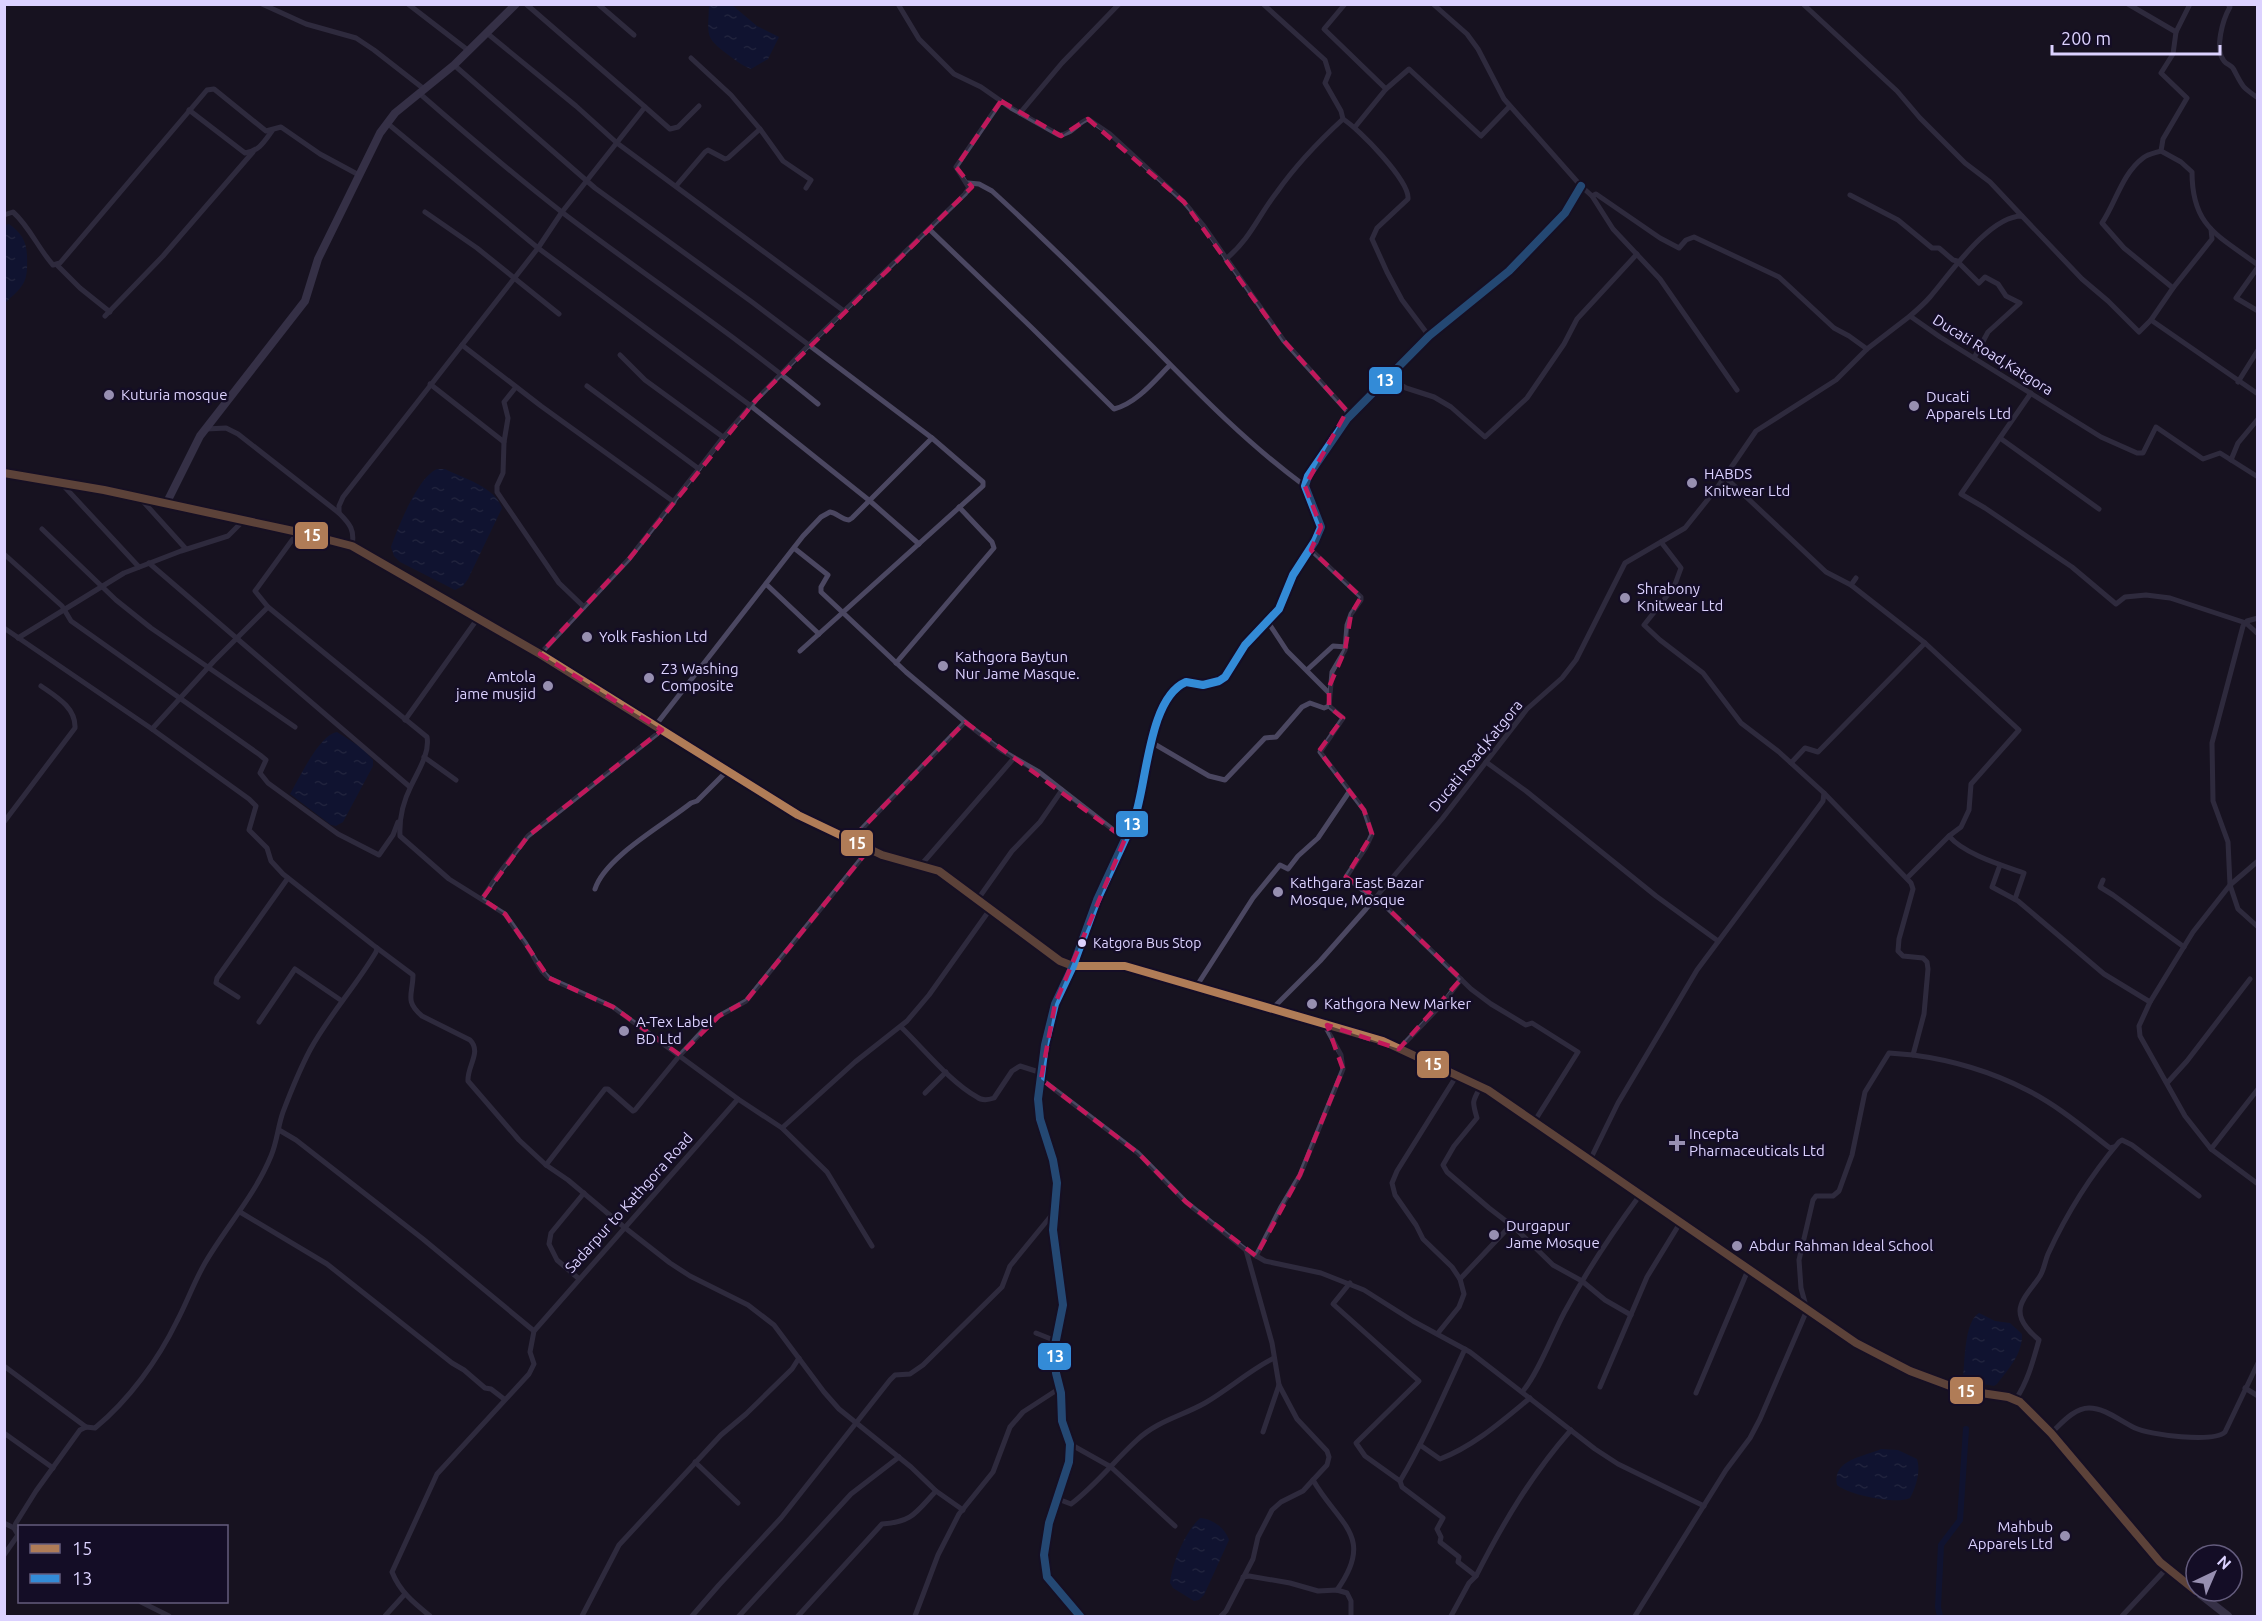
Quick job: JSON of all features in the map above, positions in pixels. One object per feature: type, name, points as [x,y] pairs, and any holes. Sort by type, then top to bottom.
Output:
[{"type":"main road","points":[[166,504],[175,483],[206,429],[298,313],[318,259],[372,147],[394,113],[454,65],[516,4]]},
{"type":"main road","points":[[4,473],[140,498],[352,546],[540,654],[798,815],[869,849],[939,871],[1060,961],[1074,966],[1125,966],[1383,1041],[1481,1086],[1856,1343],[1910,1371],[1961,1390],[2016,1399],[2036,1417],[2160,1562],[2184,1581]]},
{"type":"main road","points":[[2211,1603],[2228,1617]]},
{"type":"street","points":[[262,4],[306,24],[356,38],[374,50],[422,91],[466,134],[562,212],[782,374],[818,404]]},
{"type":"street","points":[[408,4],[469,51]]},
{"type":"street","points":[[526,4],[670,129],[678,127],[699,106]]},
{"type":"street","points":[[598,4],[634,35]]},
{"type":"street","points":[[898,4],[919,39],[954,74],[981,87],[1059,135],[1069,132],[1084,121],[1092,121],[1184,202],[1203,225],[1284,341],[1347,411],[1347,419]]},
{"type":"street","points":[[1020,113],[1062,63],[1119,4]]},
{"type":"street","points":[[1263,4],[1325,60],[1329,74],[1325,84],[1341,111],[1343,119],[1355,126],[1402,182],[1409,194],[1408,199],[1377,228],[1372,239],[1402,300],[1429,336]]},
{"type":"street","points":[[1345,4],[1324,30],[1386,89]]},
{"type":"street","points":[[1433,4],[1467,34],[1478,49],[1504,99],[1581,186],[1593,196],[1613,229],[1660,279],[1737,390]]},
{"type":"street","points":[[1803,4],[1898,91],[1920,118],[1965,162],[1990,182],[2082,279],[2139,332],[2151,320],[2173,288],[2212,240],[2211,229]]},
{"type":"street","points":[[2128,4],[2175,32]]},
{"type":"street","points":[[2161,151],[2163,139],[2187,98],[2161,73],[2173,54],[2175,32],[2190,4]]},
{"type":"street","points":[[2228,4],[2230,7],[2226,14],[2218,48],[2224,61],[2233,67],[2240,86],[2258,98]]},
{"type":"street","points":[[488,34],[576,106],[617,143],[844,311]]},
{"type":"street","points":[[691,58],[731,95],[783,161],[811,180],[806,188]]},
{"type":"street","points":[[454,65],[588,182],[932,438],[984,484],[800,651]]},
{"type":"street","points":[[1355,126],[1386,89],[1409,69],[1481,136],[1510,106]]},
{"type":"street","points":[[57,265],[207,90],[214,89],[266,131],[281,127],[320,154],[359,176]]},
{"type":"street","points":[[540,654],[628,559],[723,437],[751,406],[809,345],[965,194],[969,188],[968,183],[956,167],[1001,101]]},
{"type":"street","points":[[339,513],[343,497],[516,277],[562,212],[645,107]]},
{"type":"street","points":[[189,110],[245,153],[253,152]]},
{"type":"street","points":[[1226,259],[1253,231],[1283,184],[1322,138],[1343,119]]},
{"type":"street","points":[[387,123],[538,248],[751,406],[870,501],[919,544]]},
{"type":"street","points":[[676,186],[705,152],[708,150],[725,159],[728,158],[760,129]]},
{"type":"street","points":[[4,214],[13,212],[23,221],[41,251],[53,265],[57,265],[107,314],[163,256],[272,131]]},
{"type":"street","points":[[2173,288],[2124,248],[2102,223],[2121,185],[2137,165],[2144,157],[2161,151],[2181,162],[2192,172],[2192,189],[2200,217],[2211,229],[2258,266],[2236,298],[2258,311]]},
{"type":"street","points":[[968,183],[979,184],[992,190],[1065,259],[1227,422],[1305,486],[1321,527],[1293,575],[1279,609],[1245,645],[1228,674],[1222,679],[1203,685],[1186,682],[1171,693],[1162,709],[1151,742],[1139,807],[1097,900],[1074,966],[1054,1004],[1045,1045],[1038,1099],[1040,1119],[1053,1160],[1057,1183],[1053,1230],[1063,1305],[1054,1350],[1062,1421],[1070,1444],[1069,1462],[1049,1523],[1044,1555],[1047,1577],[1080,1617]]},
{"type":"street","points":[[1305,486],[1308,476],[1347,419],[1429,336],[1509,271],[1565,213],[1581,186]]},
{"type":"street","points":[[1593,196],[1596,194],[1660,238],[1680,248],[1686,240],[1694,237],[1779,277],[1834,328],[1867,349]]},
{"type":"street","points":[[1850,195],[1898,220],[1932,248],[1940,248],[1953,260],[1958,261],[1980,283],[1985,277],[1998,284],[2006,296],[2020,303],[1988,332],[1974,358]]},
{"type":"street","points":[[425,212],[516,277],[559,314]]},
{"type":"street","points":[[1910,316],[1930,297],[1958,261],[1999,224],[2013,216],[2022,216]]},
{"type":"street","points":[[929,229],[1114,410],[1136,398],[1170,365]]},
{"type":"street","points":[[1388,377],[1406,388],[1434,397],[1451,407],[1485,437],[1527,398],[1564,344],[1577,320],[1636,254]]},
{"type":"street","name":"Ducati Road,Katgora","points":[[1272,1009],[1320,961],[1375,898],[1442,819],[1527,710],[1562,678],[1576,660],[1625,563],[1685,528],[1725,477],[1756,431],[1836,380],[1867,349],[1910,316],[1940,338],[2101,437],[2137,453],[2143,453],[2156,427],[2203,459],[2220,453],[2231,460]]},
{"type":"street","points":[[2151,320],[2258,394]]},
{"type":"street","points":[[462,345],[674,502]]},
{"type":"street","points":[[2238,382],[2258,350]]},
{"type":"street","points":[[620,355],[645,380],[723,437]]},
{"type":"street","points":[[430,384],[504,442]]},
{"type":"street","points":[[586,386],[699,469]]},
{"type":"street","points":[[516,387],[504,402],[508,418],[504,442],[503,473],[497,486],[497,492],[560,583],[584,607]]},
{"type":"street","points":[[2031,393],[1961,494],[2072,567],[2116,604],[2125,597],[2157,596],[2246,623],[2258,634]]},
{"type":"street","points":[[2258,419],[2238,443],[2231,460],[2258,477]]},
{"type":"street","points":[[206,429],[226,428],[238,434],[339,513],[350,524],[354,536],[352,546]]},
{"type":"street","points":[[482,899],[528,836],[658,728],[794,548],[825,514],[833,512],[849,520],[932,438]]},
{"type":"street","points":[[2000,438],[2099,509]]},
{"type":"street","points":[[1725,477],[1826,572],[1851,585],[1925,643],[2019,730],[1971,784],[1969,810],[1961,827],[1907,878]]},
{"type":"street","points":[[59,482],[139,567]]},
{"type":"street","points":[[140,498],[186,549]]},
{"type":"street","points":[[896,663],[994,548],[992,542],[959,507]]},
{"type":"street","points":[[18,638],[101,586],[149,563],[228,536],[243,521]]},
{"type":"street","points":[[42,529],[101,586],[151,628],[295,727]]},
{"type":"street","points":[[4,554],[66,610],[71,621],[266,760],[260,774],[268,783],[338,834],[379,855],[393,836],[410,787],[424,757],[428,744],[427,737],[268,607],[255,591],[298,532]]},
{"type":"street","points":[[1662,542],[1681,568],[1674,587],[1644,625],[1703,673],[1741,723],[1824,793],[1907,878],[1913,889],[1899,939],[1898,951],[1903,956],[1923,958],[1928,962],[1924,1014],[1913,1055]]},
{"type":"street","points":[[794,548],[828,574],[820,587],[821,592],[896,663],[965,722],[1062,790],[1125,839]]},
{"type":"street","points":[[1310,549],[1361,597],[1347,626],[1346,647],[1332,672],[1329,706],[1343,718],[1320,752],[1364,810],[1372,834],[1346,877],[1375,898],[1491,1004],[1526,1025],[1532,1023],[1578,1052],[1534,1122]]},
{"type":"street","points":[[149,563],[410,787]]},
{"type":"street","points":[[1851,585],[1856,578]]},
{"type":"street","points":[[766,585],[819,634]]},
{"type":"street","points":[[152,729],[208,667],[268,607]]},
{"type":"street","points":[[405,720],[478,618]]},
{"type":"street","points":[[2258,618],[2243,626],[2212,742],[2213,801],[2228,842],[2230,885],[2238,909],[2258,927]]},
{"type":"street","points":[[1268,622],[1280,643],[1329,693]]},
{"type":"street","points":[[4,628],[152,729],[256,806],[249,830],[267,848],[271,861],[288,878],[413,975],[409,997],[417,1012],[470,1040],[475,1045],[476,1050],[467,1076],[468,1081],[519,1140],[546,1165],[690,1276],[748,1305],[774,1325],[839,1409],[899,1457],[936,1491],[963,1510]]},
{"type":"street","points":[[1791,763],[1805,748],[1818,752],[1925,643]]},
{"type":"street","points":[[1308,670],[1333,646],[1346,647]]},
{"type":"street","points":[[4,822],[75,728],[75,719],[71,711],[41,686]]},
{"type":"street","points":[[1151,742],[1209,776],[1225,780],[1264,738],[1276,737],[1302,707],[1310,703],[1324,708],[1329,706]]},
{"type":"street","points":[[850,841],[965,722]]},
{"type":"street","points":[[424,757],[456,780]]},
{"type":"street","points":[[921,865],[1014,758]]},
{"type":"street","points":[[1486,762],[1526,791],[1656,896],[1718,941]]},
{"type":"street","points":[[595,889],[598,879],[616,860],[691,803],[697,801],[728,770]]},
{"type":"street","points":[[978,899],[1012,851],[1040,822],[1062,790]]},
{"type":"street","points":[[1196,987],[1253,898],[1280,865],[1288,869],[1298,856],[1318,838],[1349,792]]},
{"type":"street","points":[[1590,1161],[1618,1103],[1696,970],[1823,801],[1824,793]]},
{"type":"street","points":[[399,821],[400,836]]},
{"type":"street","points":[[393,836],[400,836],[449,879],[505,914],[542,971],[549,978],[613,1007],[738,1099],[782,1128],[827,1172],[872,1246]]},
{"type":"street","points":[[1949,836],[1959,846],[2000,865],[2024,873],[2015,899]]},
{"type":"street","points":[[546,1165],[605,1089],[608,1089],[633,1111],[680,1055],[718,1016],[746,1001],[869,849]]},
{"type":"street","points":[[2258,861],[2230,885],[2193,932],[2150,1002],[2139,1026],[2140,1036],[2185,1116],[2211,1149],[2258,1184]]},
{"type":"street","points":[[2000,865],[1992,888],[2015,899],[2104,974],[2150,1002]]},
{"type":"street","points":[[238,997],[221,988],[216,983],[217,978],[288,878]]},
{"type":"street","points":[[2103,880],[2100,887],[2184,947]]},
{"type":"street","points":[[782,1128],[855,1062],[901,1027],[929,995],[991,908]]},
{"type":"street","points":[[4,1366],[86,1427],[95,1428],[122,1402],[165,1343],[203,1266],[262,1175],[272,1154],[283,1113],[309,1051],[377,948]]},
{"type":"street","points":[[258,1022],[295,969],[342,1001]]},
{"type":"street","points":[[1400,1049],[1444,1002],[1461,979]]},
{"type":"street","points":[[2167,1083],[2187,1061],[2250,979]]},
{"type":"street","points":[[1256,1256],[1300,1175],[1343,1069],[1341,1055],[1324,1024]]},
{"type":"street","points":[[901,1027],[946,1072],[978,1099],[994,1098],[1018,1066],[1022,1065],[1041,1076],[1138,1153],[1186,1202],[1246,1250],[1265,1261],[1321,1273],[1350,1283],[1464,1349],[1523,1391],[1617,1464],[1704,1506]]},
{"type":"street","points":[[1635,1617],[1760,1419],[1807,1311],[1801,1288],[1799,1260],[1813,1200],[1816,1196],[1833,1196],[1839,1191],[1852,1155],[1865,1092],[1889,1053],[1953,1063],[2002,1079],[2054,1106],[2110,1148],[2115,1147]]},
{"type":"street","points":[[925,1093],[946,1072]]},
{"type":"street","points":[[1438,1333],[1459,1307],[1464,1294],[1460,1280],[1452,1267],[1423,1239],[1395,1195],[1392,1183],[1397,1171],[1457,1075]]},
{"type":"street","points":[[1481,1086],[1472,1107],[1477,1118],[1454,1146],[1443,1166],[1553,1264],[1631,1315]]},
{"type":"street","points":[[2211,1149],[2258,1089]]},
{"type":"street","name":"Sadarpur to Kathgora Road","points":[[534,1331],[578,1278],[738,1099]]},
{"type":"street","points":[[279,1130],[296,1140],[423,1239],[534,1331],[530,1352],[534,1364],[529,1374],[437,1474],[392,1572],[398,1586],[430,1617]]},
{"type":"street","points":[[2016,1399],[2027,1380],[2039,1340],[2026,1330],[2019,1313],[2021,1305],[2042,1274],[2048,1255],[2069,1214],[2115,1147],[2122,1140],[2132,1145],[2199,1196]]},
{"type":"street","points":[[578,1278],[557,1260],[549,1244],[551,1233],[584,1193]]},
{"type":"street","points":[[1523,1391],[1533,1377],[1547,1344],[1582,1281],[1640,1195]]},
{"type":"street","points":[[692,1617],[719,1584],[781,1518],[895,1375],[910,1374],[924,1365],[1002,1287],[1010,1266],[1056,1210]]},
{"type":"street","points":[[240,1212],[327,1264],[452,1363],[504,1399]]},
{"type":"street","points":[[1600,1387],[1647,1276],[1680,1223]]},
{"type":"street","points":[[1460,1280],[1511,1225]]},
{"type":"street","points":[[1221,1617],[1253,1558],[1258,1537],[1272,1510],[1303,1491],[1327,1465],[1329,1457],[1297,1419],[1279,1385],[1246,1250]]},
{"type":"street","points":[[1696,1393],[1748,1270]]},
{"type":"street","points":[[1350,1283],[1333,1304],[1419,1381],[1356,1443],[1365,1456],[1400,1481],[1402,1487],[1443,1518],[1437,1529],[1441,1537],[1440,1542],[1459,1557],[1458,1563],[1461,1566],[1476,1576]]},
{"type":"street","points":[[1036,1333],[1056,1341]]},
{"type":"street","points":[[1400,1481],[1442,1401],[1464,1349]]},
{"type":"street","points":[[582,1617],[619,1545],[695,1462],[792,1369],[799,1358]]},
{"type":"street","points":[[1058,1499],[1071,1504],[1147,1432],[1173,1417],[1186,1414],[1208,1402],[1258,1366],[1274,1358]]},
{"type":"street","points":[[2050,1433],[2074,1413],[2087,1408],[2102,1410],[2136,1428],[2154,1434],[2217,1437],[2225,1432],[2258,1363]]},
{"type":"street","points":[[1263,1432],[1279,1385]]},
{"type":"street","points":[[915,1617],[938,1555],[963,1510],[993,1472],[1010,1427],[1023,1413],[1060,1388]]},
{"type":"street","points":[[2245,1388],[2258,1396]]},
{"type":"street","points":[[1420,1445],[1440,1460],[1472,1444],[1530,1398]]},
{"type":"street","points":[[14,1528],[36,1491],[80,1430],[86,1427]]},
{"type":"street","points":[[1451,1617],[1513,1507],[1571,1430]]},
{"type":"street","points":[[4,1433],[53,1468]]},
{"type":"street","points":[[1070,1444],[1111,1467],[1175,1526]]},
{"type":"street","points":[[739,1617],[851,1494],[899,1457]]},
{"type":"street","points":[[695,1462],[738,1503]]},
{"type":"street","points":[[1313,1480],[1327,1502],[1337,1511],[1353,1541],[1354,1560],[1337,1590]]},
{"type":"street","points":[[798,1617],[882,1524],[905,1521],[936,1491]]},
{"type":"street","points":[[4,1523],[14,1528],[18,1534]]},
{"type":"street","points":[[4,1556],[18,1536]]},
{"type":"street","points":[[2122,1617],[2167,1568]]},
{"type":"street","points":[[1243,1577],[1290,1583],[1318,1591],[1337,1590],[1347,1593],[1352,1601],[1351,1617]]},
{"type":"street","points":[[385,1617],[405,1594]]},
{"type":"street","points":[[143,1603],[169,1617]]},
{"type":"highlighted area","points":[[1001,101],[1061,136],[1088,119],[1184,202],[1284,341],[1347,411],[1305,486],[1321,527],[1311,550],[1361,597],[1351,614],[1345,650],[1329,687],[1329,707],[1343,718],[1319,751],[1364,810],[1372,834],[1346,877],[1376,897],[1461,979],[1399,1049],[1327,1025],[1343,1069],[1300,1175],[1256,1256],[1186,1202],[1138,1153],[1041,1079],[1055,1004],[1125,839],[965,722],[850,841],[869,849],[746,1001],[719,1016],[680,1055],[613,1007],[549,978],[505,914],[482,899],[528,836],[662,730],[540,654],[629,559],[756,400],[972,187],[956,167]]},
{"type":"water","points":[[709,5],[732,5],[757,26],[779,37],[768,59],[751,69],[716,45],[709,36]]},
{"type":"water","points":[[9,224],[24,241],[27,271],[21,287],[5,303],[5,225]]},
{"type":"water","points":[[437,469],[445,469],[486,489],[493,494],[502,508],[468,579],[463,586],[455,590],[400,562],[394,556],[391,547],[416,492]]},
{"type":"water","points":[[337,732],[362,748],[373,760],[373,766],[343,822],[336,826],[331,825],[290,794],[323,741]]},
{"type":"water","points":[[1979,1313],[1995,1321],[2010,1323],[2022,1334],[2020,1348],[2014,1361],[1994,1386],[1967,1381],[1963,1378],[1968,1333],[1970,1325]]},
{"type":"water","points":[[1881,1449],[1898,1450],[1917,1459],[1917,1479],[1910,1498],[1884,1500],[1852,1492],[1837,1485],[1839,1470],[1844,1464]]},
{"type":"water","points":[[1200,1518],[1218,1525],[1229,1540],[1204,1595],[1194,1601],[1173,1588],[1170,1583],[1180,1548],[1189,1531]]},
{"type":"waterway","points":[[1940,1616],[1938,1607],[1941,1545],[1960,1520],[1966,1429]]},
{"type":"transit line","name":"13","points":[[1080,1616],[1047,1577],[1044,1555],[1049,1523],[1069,1462],[1070,1444],[1062,1421],[1061,1393],[1054,1350],[1063,1305],[1053,1230],[1057,1183],[1053,1160],[1040,1119],[1038,1099],[1045,1045],[1055,1004],[1073,966],[1097,900],[1134,820],[1156,723],[1164,705],[1173,691],[1186,682],[1203,685],[1225,677],[1245,645],[1279,609],[1293,575],[1315,541],[1321,527],[1305,486],[1308,476],[1347,419],[1429,336],[1509,271],[1565,213],[1581,186]]},
{"type":"transit line","name":"15","points":[[4,473],[104,490],[352,546],[540,654],[798,815],[882,855],[939,871],[1060,961],[1073,966],[1125,966],[1383,1041],[1488,1090],[1856,1343],[1910,1371],[1961,1390],[2008,1397],[2020,1402],[2051,1433],[2160,1562],[2184,1581]]},
{"type":"place","name":"Kuturia mosque","points":[[109,395]]},
{"type":"place","name":"Ducati Apparels Ltd","points":[[1914,406]]},
{"type":"place","name":"HABDS Knitwear Ltd","points":[[1692,483]]},
{"type":"place","name":"Shrabony Knitwear Ltd","points":[[1625,598]]},
{"type":"place","name":"Yolk Fashion Ltd","points":[[587,637]]},
{"type":"place","name":"Kathgora Baytun Nur Jame Masque.","points":[[943,666]]},
{"type":"place","name":"Z3 Washing Composite","points":[[649,678]]},
{"type":"place","name":"Amtola jame musjid","points":[[548,686]]},
{"type":"place","name":"Kathgara East Bazar Mosque, Mosque","points":[[1278,892]]},
{"type":"place","name":"Katgora Bus Stop","points":[[1082,943]]},
{"type":"place","name":"Kathgora New Marker","points":[[1312,1004]]},
{"type":"place","name":"A-Tex Label BD Ltd","points":[[624,1031]]},
{"type":"place","name":"Incepta Pharmaceuticals Ltd","points":[[1677,1143]]},
{"type":"place","name":"Durgapur Jame Mosque","points":[[1494,1235]]},
{"type":"place","name":"Abdur Rahman Ideal School","points":[[1737,1246]]},
{"type":"place","name":"Mahbub Apparels Ltd","points":[[2065,1536]]}]
